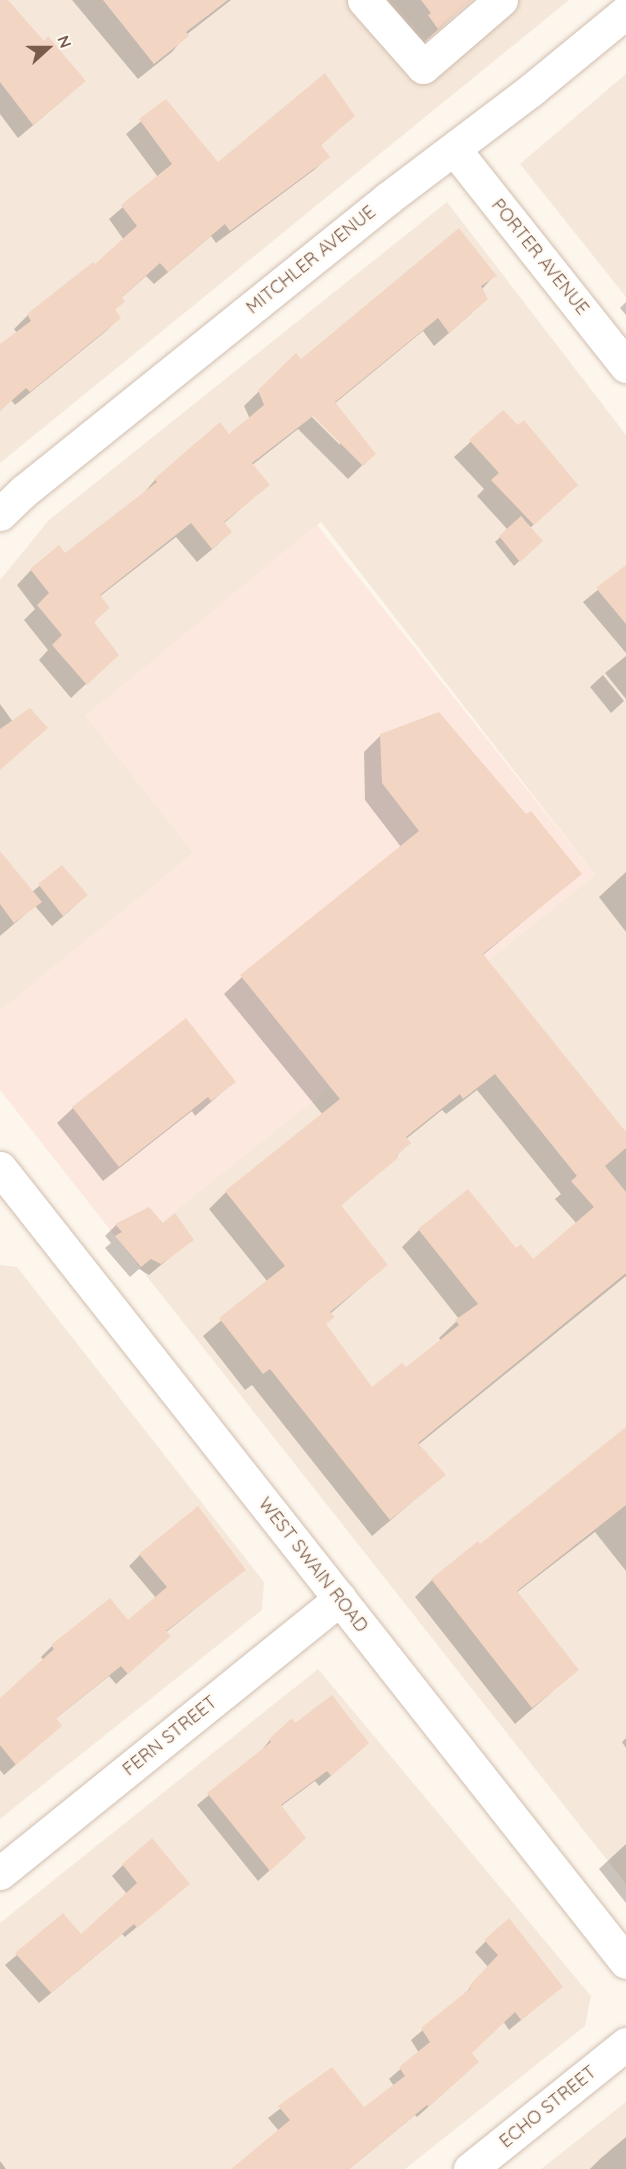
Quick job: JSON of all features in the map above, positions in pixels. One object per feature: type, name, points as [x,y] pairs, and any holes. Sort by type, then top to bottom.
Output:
[{"type":"street","points":[[364,0],[423,67],[501,0]]},
{"type":"street","name":"MITCHLER AVENUE","points":[[0,514],[24,491],[377,206],[454,149],[626,12]]},
{"type":"street","name":"PORTER AVENUE","points":[[454,149],[626,366]]},
{"type":"street","name":"WEST SWAIN ROAD","points":[[4,1182],[340,1599],[626,1962]]},
{"type":"street","name":"FERN STREET","points":[[0,1873],[340,1599]]},
{"type":"street","name":"ECHO STREET","points":[[471,2169],[626,2044]]},
{"type":"shaded area","points":[[0,0],[569,0],[0,463]]},
{"type":"shaded area","points":[[626,74],[626,297],[520,164]]},
{"type":"shaded area","points":[[447,202],[626,435],[626,1884],[126,1250],[595,875],[321,522],[86,716],[194,853],[0,1011],[0,580],[49,520]]},
{"type":"shaded area","points":[[317,525],[595,875],[126,1250],[0,1090],[0,1011],[194,853],[86,716]]},
{"type":"shaded area","points":[[0,1265],[17,1267],[264,1582],[262,1610],[0,1819]]},
{"type":"shaded area","points":[[318,1669],[591,1996],[585,2026],[405,2169],[0,2169],[0,1923]]},
{"type":"shaded area","points":[[626,2102],[626,2169],[541,2169]]},
{"type":"building","points":[[0,0],[8,0],[44,41],[48,36],[86,81],[33,125],[0,82]]},
{"type":"building","points":[[103,0],[228,0],[186,32],[189,36],[154,64]]},
{"type":"building","points":[[421,0],[472,0],[438,29],[428,15],[431,13]]},
{"type":"building","points":[[325,73],[355,116],[321,145],[330,157],[230,231],[225,224],[168,272],[160,263],[122,297],[125,302],[115,309],[121,318],[30,392],[26,388],[0,411],[0,344],[31,321],[27,314],[93,262],[95,264],[137,226],[121,205],[172,164],[139,119],[166,99],[218,162]]},
{"type":"building","points":[[459,228],[497,276],[481,286],[488,299],[449,333],[438,318],[335,402],[376,454],[363,466],[313,416],[252,463],[270,485],[224,522],[232,532],[212,549],[191,523],[100,595],[110,608],[94,622],[119,655],[87,685],[52,645],[62,635],[37,605],[49,593],[30,569],[59,545],[65,553],[157,482],[154,479],[220,422],[229,434],[264,405],[258,390],[296,353],[301,359]]},
{"type":"building","points":[[503,410],[518,425],[524,420],[578,485],[534,525],[491,480],[499,473],[469,440]]},
{"type":"building","points":[[521,516],[543,541],[520,562],[499,536]]},
{"type":"building","points":[[626,565],[626,624],[596,588]]},
{"type":"building","points":[[30,708],[48,728],[0,770],[0,729]]},
{"type":"building","points":[[439,712],[526,814],[531,811],[582,874],[483,954],[626,1132],[626,1148],[605,1166],[626,1192],[626,1273],[418,1443],[446,1475],[390,1520],[270,1369],[263,1374],[219,1318],[285,1266],[225,1191],[340,1099],[240,975],[419,831],[382,783],[380,734]],"holes":[[[495,1074],[577,1176],[571,1181],[594,1207],[533,1259],[521,1244],[516,1248],[468,1189],[418,1229],[478,1304],[455,1320],[459,1325],[406,1367],[402,1363],[372,1387],[326,1324],[335,1317],[330,1312],[388,1265],[341,1205],[398,1158],[396,1156],[411,1143],[406,1137],[460,1094],[463,1099]]]},
{"type":"building","points":[[0,851],[42,902],[14,923],[0,904]]},
{"type":"building","points":[[62,865],[88,895],[63,916],[38,884]]},
{"type":"building","points":[[186,1018],[236,1082],[211,1101],[208,1097],[119,1167],[72,1107]]},
{"type":"building","points":[[149,1207],[163,1223],[175,1213],[194,1240],[161,1264],[151,1259],[141,1267],[115,1236],[122,1232],[115,1224]]},
{"type":"building","points":[[626,1427],[626,1505],[517,1591],[579,1670],[532,1708],[431,1579],[478,1541],[480,1544]]},
{"type":"building","points":[[198,1506],[246,1570],[166,1631],[171,1636],[128,1674],[121,1666],[56,1718],[62,1726],[16,1765],[0,1745],[0,1698],[54,1649],[51,1645],[110,1598],[128,1620],[167,1587],[139,1554]]},
{"type":"building","points":[[332,1695],[369,1743],[331,1776],[327,1771],[281,1805],[306,1838],[270,1871],[207,1793],[271,1742],[269,1739],[292,1718],[295,1723]]},
{"type":"building","points":[[152,1838],[190,1884],[137,1928],[134,1924],[51,1993],[15,1953],[63,1913],[81,1934],[137,1883],[122,1864]]},
{"type":"building","points":[[509,1918],[563,1987],[521,2020],[515,2012],[472,2053],[479,2062],[428,2107],[427,2105],[349,2169],[231,2169],[290,2120],[278,2106],[332,2067],[364,2107],[405,2076],[399,2067],[430,2042],[421,2028],[471,1988],[469,1986],[498,1955],[484,1940]]}]
